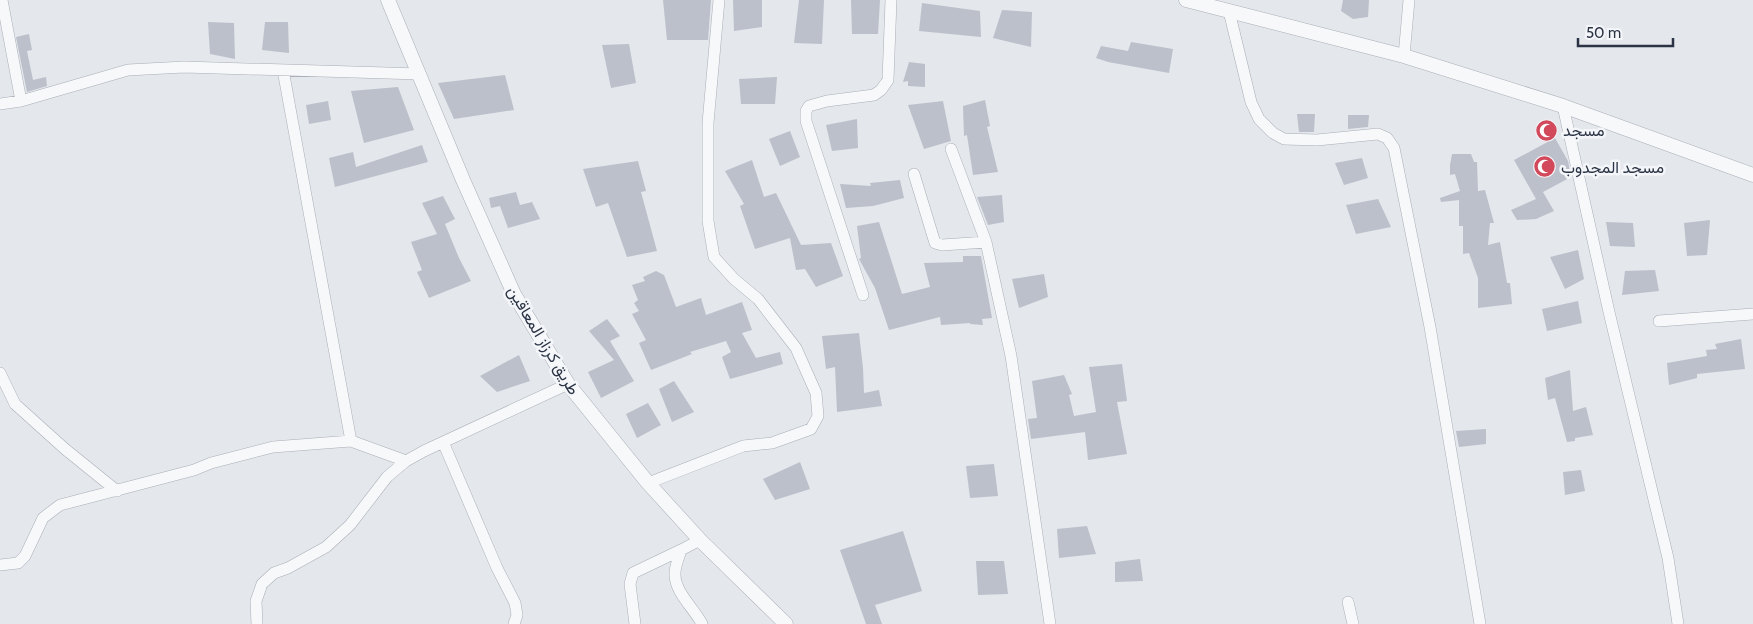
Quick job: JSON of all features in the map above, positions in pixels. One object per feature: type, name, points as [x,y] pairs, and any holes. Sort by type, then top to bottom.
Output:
[{"type":"street","points":[[2,0],[21,100]]},
{"type":"street","name":"طريق كرزاز المعاقين","points":[[388,0],[463,180],[514,294],[568,384],[648,484],[700,540],[786,624]]},
{"type":"street","points":[[648,484],[743,446],[772,443],[811,429],[818,416],[816,392],[796,348],[758,299],[734,279],[714,257],[708,221],[708,123],[719,0]]},
{"type":"street","points":[[863,295],[822,173],[806,121],[806,112],[809,106],[827,100],[874,95],[881,90],[888,80],[891,0]]},
{"type":"street","points":[[1186,0],[1212,3],[1229,11],[1404,56],[1563,106],[1753,175]]},
{"type":"street","points":[[1404,56],[1409,0]]},
{"type":"street","points":[[1229,11],[1251,102],[1259,119],[1272,133],[1284,138],[1317,140],[1378,134],[1387,138],[1394,148],[1430,327],[1480,624]]},
{"type":"street","points":[[0,104],[21,100],[128,70],[184,67],[420,74]]},
{"type":"street","points":[[283,70],[351,442]]},
{"type":"street","points":[[1563,106],[1609,312],[1668,558],[1678,624]]},
{"type":"street","points":[[951,149],[986,242],[1011,356],[1050,624]]},
{"type":"street","points":[[914,174],[935,243],[942,245],[986,242]]},
{"type":"street","points":[[1659,321],[1753,314]]},
{"type":"street","points":[[0,373],[15,404],[65,449],[117,491]]},
{"type":"street","points":[[257,624],[256,601],[262,584],[274,573],[288,568],[326,547],[350,525],[387,477],[406,461],[568,384]]},
{"type":"street","points":[[0,566],[18,563],[25,556],[43,518],[60,506],[194,470],[211,463],[273,447],[351,442],[406,461]]},
{"type":"street","points":[[443,442],[514,603],[518,615],[514,624]]},
{"type":"street","points":[[635,624],[630,584],[633,573],[700,540]]},
{"type":"street","points":[[681,550],[674,571],[675,581],[702,624]]},
{"type":"street","points":[[1348,602],[1353,624]]},
{"type":"building","points":[[663,0],[711,0],[708,40],[667,40]]},
{"type":"building","points":[[733,0],[762,0],[762,27],[734,31]]},
{"type":"building","points":[[799,0],[824,0],[822,44],[794,43]]},
{"type":"building","points":[[851,0],[880,0],[878,34],[852,34]]},
{"type":"building","points":[[1343,0],[1369,0],[1368,17],[1353,19],[1341,11]]},
{"type":"building","points":[[922,3],[980,11],[981,37],[919,31]]},
{"type":"building","points":[[1002,10],[1032,12],[1031,47],[993,38]]},
{"type":"building","points":[[208,22],[234,23],[235,59],[210,54]]},
{"type":"building","points":[[265,22],[288,22],[289,53],[262,50]]},
{"type":"building","points":[[29,34],[32,50],[27,51],[33,80],[46,77],[47,86],[27,92],[16,37]]},
{"type":"building","points":[[1131,42],[1173,49],[1169,73],[1108,62],[1096,58],[1101,46],[1128,51]]},
{"type":"building","points":[[629,44],[636,83],[611,88],[602,45]]},
{"type":"building","points":[[909,62],[925,64],[925,87],[908,86],[908,81],[903,82]]},
{"type":"building","points":[[505,75],[514,110],[454,119],[438,83]]},
{"type":"building","points":[[777,77],[775,104],[741,104],[739,79]]},
{"type":"building","points":[[398,87],[414,130],[364,143],[351,91]]},
{"type":"building","points":[[985,100],[990,126],[987,127],[998,172],[973,175],[967,135],[964,136],[963,106]]},
{"type":"building","points":[[328,101],[331,120],[309,124],[306,105]]},
{"type":"building","points":[[943,101],[951,141],[924,149],[908,105]]},
{"type":"building","points":[[1297,114],[1315,114],[1314,132],[1299,132]]},
{"type":"building","points":[[1348,115],[1369,115],[1368,127],[1348,129]]},
{"type":"building","points":[[857,119],[858,148],[832,151],[826,125]]},
{"type":"building","points":[[790,131],[800,157],[780,166],[769,139]]},
{"type":"building","name":"مسجد المجدوب","points":[[1555,138],[1568,161],[1571,177],[1543,192],[1554,211],[1536,219],[1517,220],[1511,210],[1536,199],[1514,160]]},
{"type":"building","points":[[422,145],[428,162],[335,187],[329,158],[353,152],[356,167]]},
{"type":"building","points":[[1452,154],[1471,154],[1474,162],[1477,162],[1478,191],[1485,190],[1494,223],[1490,223],[1488,245],[1500,242],[1507,283],[1510,283],[1512,304],[1478,308],[1478,278],[1469,253],[1463,254],[1463,226],[1459,226],[1459,200],[1441,202],[1440,198],[1460,191],[1455,174],[1450,175]]},
{"type":"building","points":[[1362,158],[1368,178],[1344,185],[1335,163]]},
{"type":"building","points":[[752,160],[764,197],[776,193],[801,245],[831,243],[843,276],[816,287],[805,269],[796,270],[790,238],[755,249],[740,206],[744,204],[725,171]]},
{"type":"building","points":[[638,161],[646,191],[641,192],[657,251],[627,257],[608,203],[596,207],[583,169]]},
{"type":"building","points":[[900,180],[904,198],[873,206],[846,208],[840,184],[871,186],[870,183]]},
{"type":"building","points":[[516,192],[520,205],[532,202],[540,219],[508,228],[500,206],[491,208],[489,198]]},
{"type":"building","points":[[1002,195],[1004,222],[988,225],[977,197]]},
{"type":"building","points":[[443,196],[455,219],[445,224],[471,281],[429,298],[417,272],[422,270],[411,242],[437,234],[422,203]]},
{"type":"building","points":[[1378,199],[1391,227],[1356,234],[1346,205]]},
{"type":"building","points":[[1710,220],[1707,255],[1687,256],[1684,223]]},
{"type":"building","points":[[879,222],[902,294],[930,287],[924,263],[963,262],[963,256],[981,256],[992,318],[982,319],[983,325],[970,323],[941,325],[940,317],[889,330],[875,288],[859,259],[861,258],[857,226]]},
{"type":"building","points":[[1606,222],[1633,223],[1635,247],[1610,246]]},
{"type":"building","points":[[1578,250],[1584,279],[1565,289],[1550,257]]},
{"type":"building","points":[[1655,270],[1659,291],[1622,295],[1625,271]]},
{"type":"building","points":[[656,271],[664,275],[676,307],[701,298],[706,315],[742,302],[752,330],[742,333],[756,358],[780,352],[783,364],[730,379],[722,357],[731,352],[726,341],[690,352],[692,354],[651,370],[639,343],[646,340],[632,314],[639,311],[634,303],[638,300],[632,285],[645,281],[643,277]]},
{"type":"building","points":[[1044,274],[1048,297],[1019,308],[1012,279]]},
{"type":"building","points":[[1578,301],[1582,323],[1547,331],[1542,309]]},
{"type":"building","points":[[607,319],[620,336],[610,341],[634,381],[601,398],[588,372],[614,360],[589,331]]},
{"type":"building","points":[[859,333],[864,393],[879,390],[882,406],[837,412],[835,367],[826,369],[822,336]]},
{"type":"building","points":[[1741,339],[1745,369],[1697,374],[1697,378],[1669,385],[1667,363],[1707,356],[1706,350],[1717,349],[1715,344]]},
{"type":"building","points":[[519,355],[530,381],[497,392],[480,376]]},
{"type":"building","points":[[1122,364],[1127,401],[1117,402],[1127,454],[1088,460],[1085,432],[1031,439],[1028,419],[1037,418],[1032,381],[1064,375],[1072,394],[1069,395],[1074,416],[1096,412],[1089,367]]},
{"type":"building","points":[[1570,370],[1573,411],[1586,407],[1593,435],[1575,438],[1575,441],[1567,442],[1555,398],[1548,400],[1545,378]]},
{"type":"building","points":[[674,381],[694,412],[672,422],[659,389]]},
{"type":"building","points":[[648,403],[661,425],[637,438],[626,414]]},
{"type":"building","points":[[1486,429],[1486,444],[1459,447],[1456,431]]},
{"type":"building","points":[[800,462],[810,489],[775,500],[763,479]]},
{"type":"building","points":[[994,464],[998,496],[970,498],[966,466]]},
{"type":"building","points":[[1581,470],[1585,491],[1565,495],[1563,472]]},
{"type":"building","points":[[1087,526],[1096,554],[1059,558],[1057,529]]},
{"type":"building","points":[[903,531],[922,591],[875,605],[882,624],[866,624],[840,550]]},
{"type":"building","points":[[1140,559],[1143,581],[1115,582],[1115,562]]},
{"type":"building","points":[[976,561],[1004,561],[1008,594],[978,595]]},
{"type":"place","name":"مسجد","points":[[1547,130]]},
{"type":"place","name":"مسجد المجدوب","points":[[1545,167]]}]
